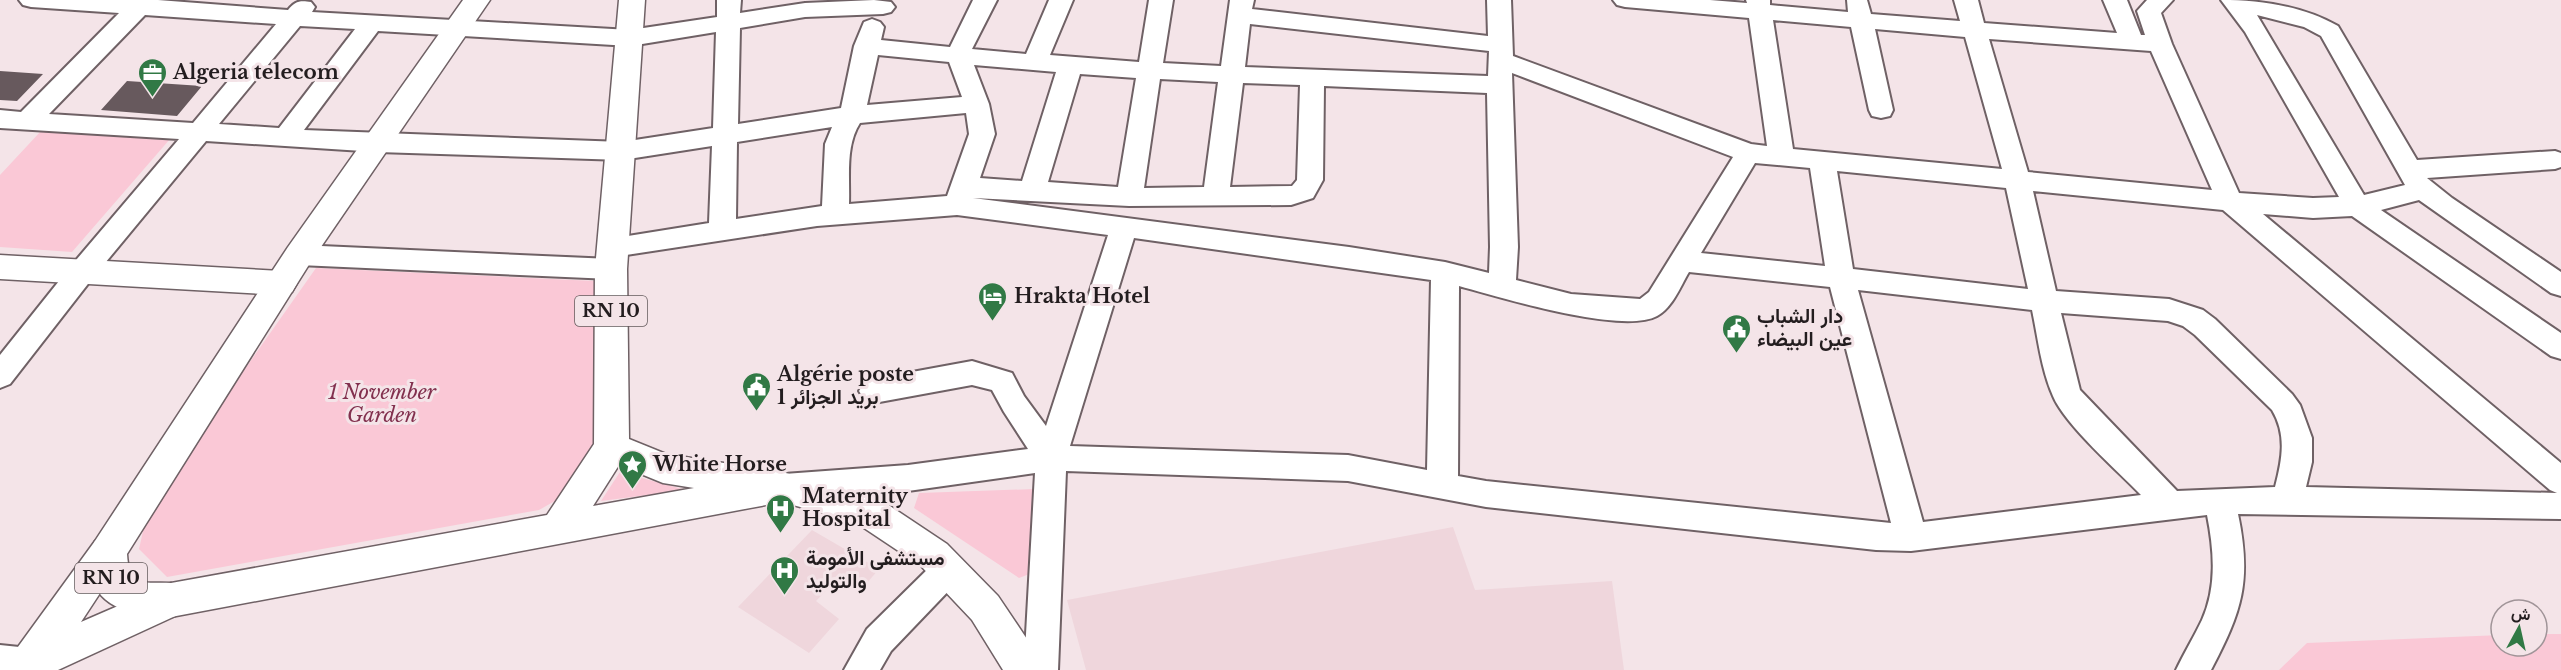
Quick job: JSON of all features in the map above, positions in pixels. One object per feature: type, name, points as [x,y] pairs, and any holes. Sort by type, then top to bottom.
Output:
[{"type":"main road","name":"RN 10","points":[[477,0],[290,269],[108,552],[111,580],[123,592],[140,599],[171,600],[782,487]]},
{"type":"main road","name":"RN 10","points":[[632,0],[612,258],[612,447],[663,468],[782,487],[864,509],[918,543],[948,570],[985,608],[1025,670]]},
{"type":"main road","points":[[0,267],[81,273],[290,269]]},
{"type":"main road","points":[[559,527],[612,447]]},
{"type":"main road","points":[[18,665],[108,552]]},
{"type":"main road","points":[[18,665],[171,600]]},
{"type":"street","points":[[31,0],[302,9],[372,23],[630,38],[728,12],[805,10],[886,3]]},
{"type":"street","points":[[961,196],[982,134],[976,104],[958,54],[985,0]]},
{"type":"street","points":[[1035,62],[1060,0]]},
{"type":"street","points":[[1129,197],[1161,0]]},
{"type":"street","points":[[1499,0],[1504,247],[1502,285]]},
{"type":"street","points":[[1625,0],[1859,10],[1974,30],[2160,44]]},
{"type":"street","points":[[1966,0],[2018,181],[2067,395],[2078,410],[2171,505]]},
{"type":"street","points":[[2115,0],[2132,42]]},
{"type":"street","points":[[2161,0],[2149,11],[2160,44],[2230,201],[2561,481]]},
{"type":"street","points":[[2235,2],[2312,21],[2330,31],[2416,180],[2561,286]]},
{"type":"street","points":[[2235,2],[2255,29],[2357,206],[2561,348]]},
{"type":"street","points":[[835,214],[838,144],[841,132],[852,115],[870,30],[886,3]]},
{"type":"street","points":[[27,121],[142,4]]},
{"type":"street","points":[[1759,5],[1781,156]]},
{"type":"street","points":[[1216,197],[1241,8],[1501,53],[1748,153],[2313,208],[2357,206],[2416,180],[2555,160]]},
{"type":"street","points":[[0,376],[81,273],[302,9]]},
{"type":"street","points":[[1859,10],[1881,110]]},
{"type":"street","points":[[722,230],[728,12]]},
{"type":"street","points":[[286,136],[372,23]]},
{"type":"street","points":[[866,46],[1150,71],[1499,85]]},
{"type":"street","points":[[1032,191],[1070,65]]},
{"type":"street","points":[[290,269],[612,258],[722,230],[961,196],[1032,191],[1129,197],[1291,196],[1303,193],[1308,186],[1312,76]]},
{"type":"street","points":[[0,119],[378,143],[622,150],[852,115],[976,104]]},
{"type":"street","points":[[961,196],[1125,226],[1445,272],[1502,285],[1571,305],[1607,310],[1646,309],[1659,300],[1748,153]]},
{"type":"street","points":[[1822,160],[1841,278],[1911,537]]},
{"type":"street","points":[[1041,670],[1051,458],[1125,226]]},
{"type":"street","points":[[1682,261],[2044,301],[2169,310],[2193,318],[2282,402],[2292,415],[2298,431],[2298,445],[2295,472],[2287,500]]},
{"type":"street","points":[[1442,486],[1445,272]]},
{"type":"street","points":[[874,391],[972,373],[1002,381],[1014,404],[1051,458]]},
{"type":"street","points":[[782,487],[908,478],[1051,458],[1348,468],[1486,494],[1823,531],[1911,537],[2220,501],[2287,500],[2465,506],[2561,506]]},
{"type":"street","points":[[2193,670],[2223,611],[2230,562],[2220,501]]},
{"type":"street","points":[[861,670],[879,640],[948,570]]},
{"type":"shaded area","points":[[1453,527],[1475,590],[1612,581],[1624,670],[1086,670],[1067,600]]},
{"type":"shaded area","name":"مستشفى الأمومة والتوليد","points":[[812,530],[879,569],[860,591],[838,578],[816,601],[839,619],[809,653],[738,607]]},
{"type":"green space","points":[[41,131],[170,139],[72,252],[0,247],[0,175]]},
{"type":"green space","name":"1 November Garden","points":[[316,268],[595,281],[596,441],[560,498],[539,510],[167,577],[139,549],[149,505]]},
{"type":"green space","points":[[620,472],[686,490],[601,501]]},
{"type":"green space","points":[[1035,489],[1032,573],[1019,578],[914,508],[919,493]]},
{"type":"green space","points":[[2549,634],[2561,634],[2561,670],[2279,670],[2307,643],[2489,635],[2489,658],[2549,658]]},
{"type":"building","points":[[0,71],[43,74],[17,101],[0,100]]},
{"type":"building","name":"Algeria telecom","points":[[127,81],[202,86],[177,116],[101,110]]},
{"type":"place","name":"Algeria telecom","points":[[152,98]]},
{"type":"place","name":"Hrakta Hotel","points":[[993,322]]},
{"type":"place","name":"دار الشباب عين البيضاء","points":[[1736,354]]},
{"type":"place","name":"Algérie poste 1 بريد الجزائر","points":[[756,412]]},
{"type":"place","name":"White Horse","points":[[632,490]]},
{"type":"place","name":"Maternity Hospital","points":[[781,534]]},
{"type":"place","name":"مستشفى الأمومة والتوليد","points":[[785,596]]}]
